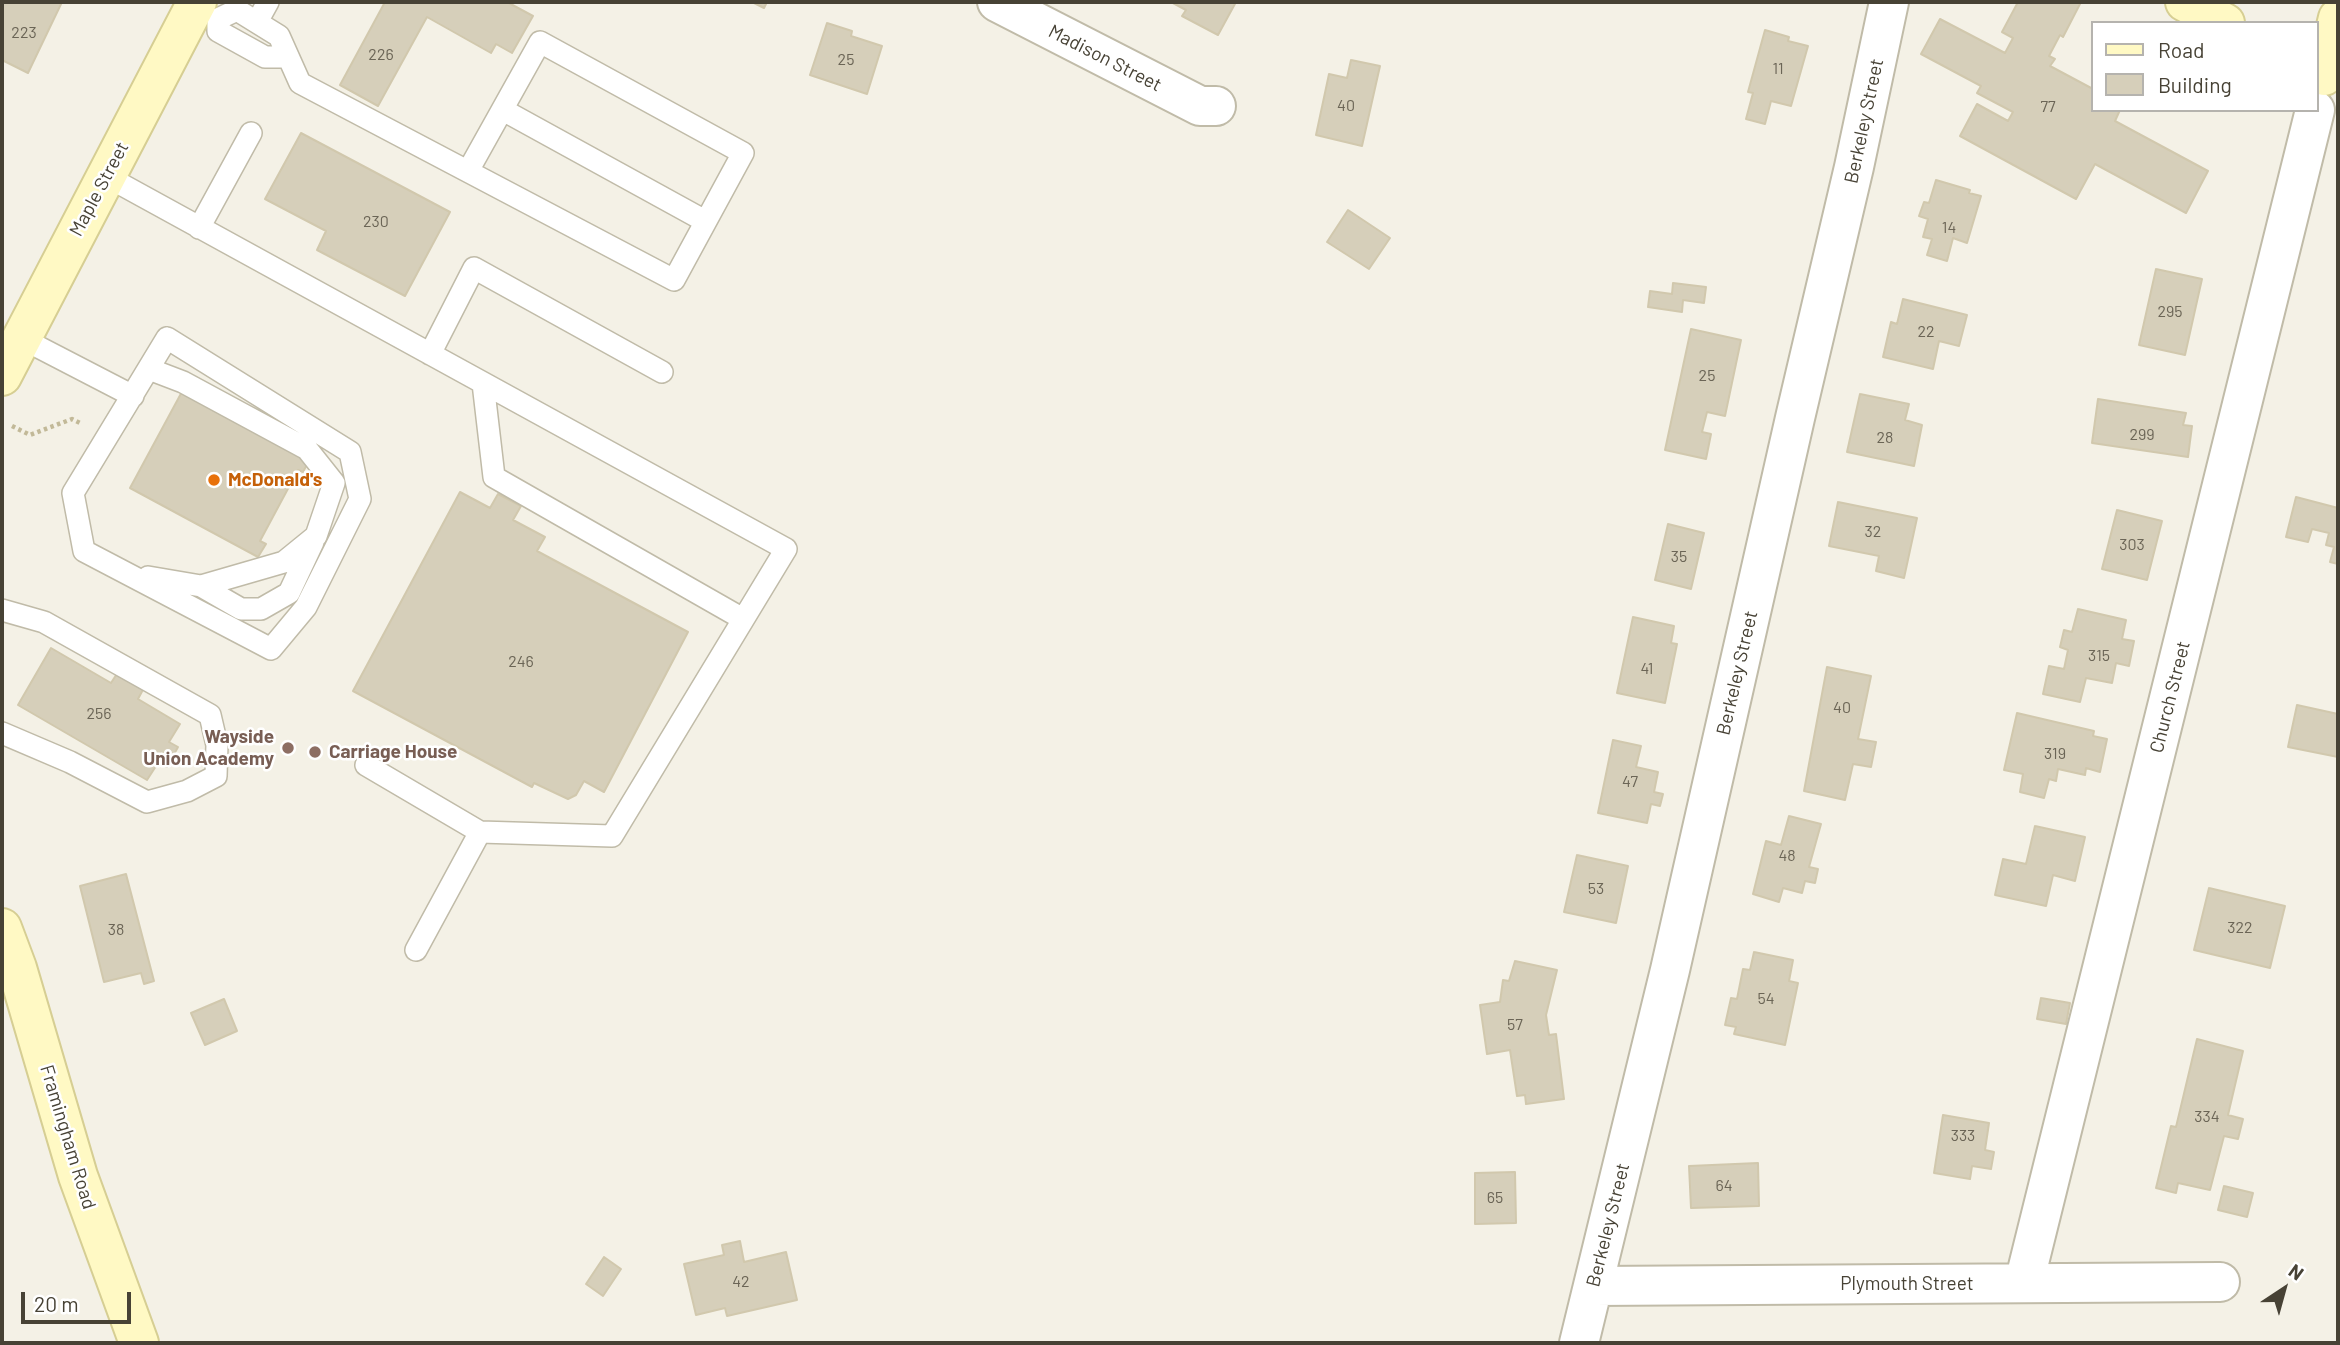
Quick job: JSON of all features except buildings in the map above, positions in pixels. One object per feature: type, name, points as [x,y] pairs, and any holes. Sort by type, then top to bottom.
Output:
[{"type":"street","name":"Madison Street","points":[[997,2],[1200,106],[1216,106]]},
{"type":"street","name":"Berkeley Street","points":[[1579,1343],[1670,970],[1854,167],[1889,2]]},
{"type":"street","points":[[2185,2],[2221,21]]},
{"type":"street","name":"Maple Street","points":[[2,376],[106,176],[203,9]]},
{"type":"street","name":"Church Street","points":[[2322,89],[2338,18]]},
{"type":"street","name":"Church Street","points":[[2024,1283],[2316,112]]},
{"type":"street","name":"Framingham Road","points":[[2,928],[17,968],[78,1175],[139,1343]]},
{"type":"street","name":"Plymouth Street","points":[[1594,1286],[2220,1282]]},
{"type":"lane","points":[[257,22],[268,2]]},
{"type":"lane","points":[[203,9],[237,10],[279,36],[300,83],[674,280],[743,153],[540,42],[468,171]]},
{"type":"lane","points":[[203,9],[218,31],[265,57],[288,57]]},
{"type":"lane","points":[[503,110],[705,221]]},
{"type":"lane","points":[[199,228],[251,133]]},
{"type":"lane","points":[[106,176],[786,549],[612,836],[480,832],[366,765]]},
{"type":"lane","points":[[430,354],[474,268],[662,372]]},
{"type":"lane","points":[[21,338],[133,396]]},
{"type":"lane","points":[[167,338],[350,452],[360,499],[306,607],[271,649],[84,551],[73,493],[149,369],[167,338]]},
{"type":"lane","points":[[128,574],[201,586],[241,609],[261,609],[289,593],[316,536],[334,483],[307,449],[183,382],[149,369]]},
{"type":"lane","points":[[482,383],[494,477],[743,619]]},
{"type":"lane","points":[[201,586],[284,562],[316,536]]},
{"type":"lane","points":[[2,610],[44,622],[210,715],[218,745],[216,776],[187,791],[147,802],[70,762],[2,733]]},
{"type":"lane","points":[[416,950],[480,832]]},
{"type":"path","points":[[12,426],[30,435],[72,419],[80,423]]},
{"type":"place","name":"McDonald's","points":[[214,480]]},
{"type":"place","name":"Wayside Union Academy","points":[[288,748]]},
{"type":"place","name":"Carriage House","points":[[315,752]]}]
